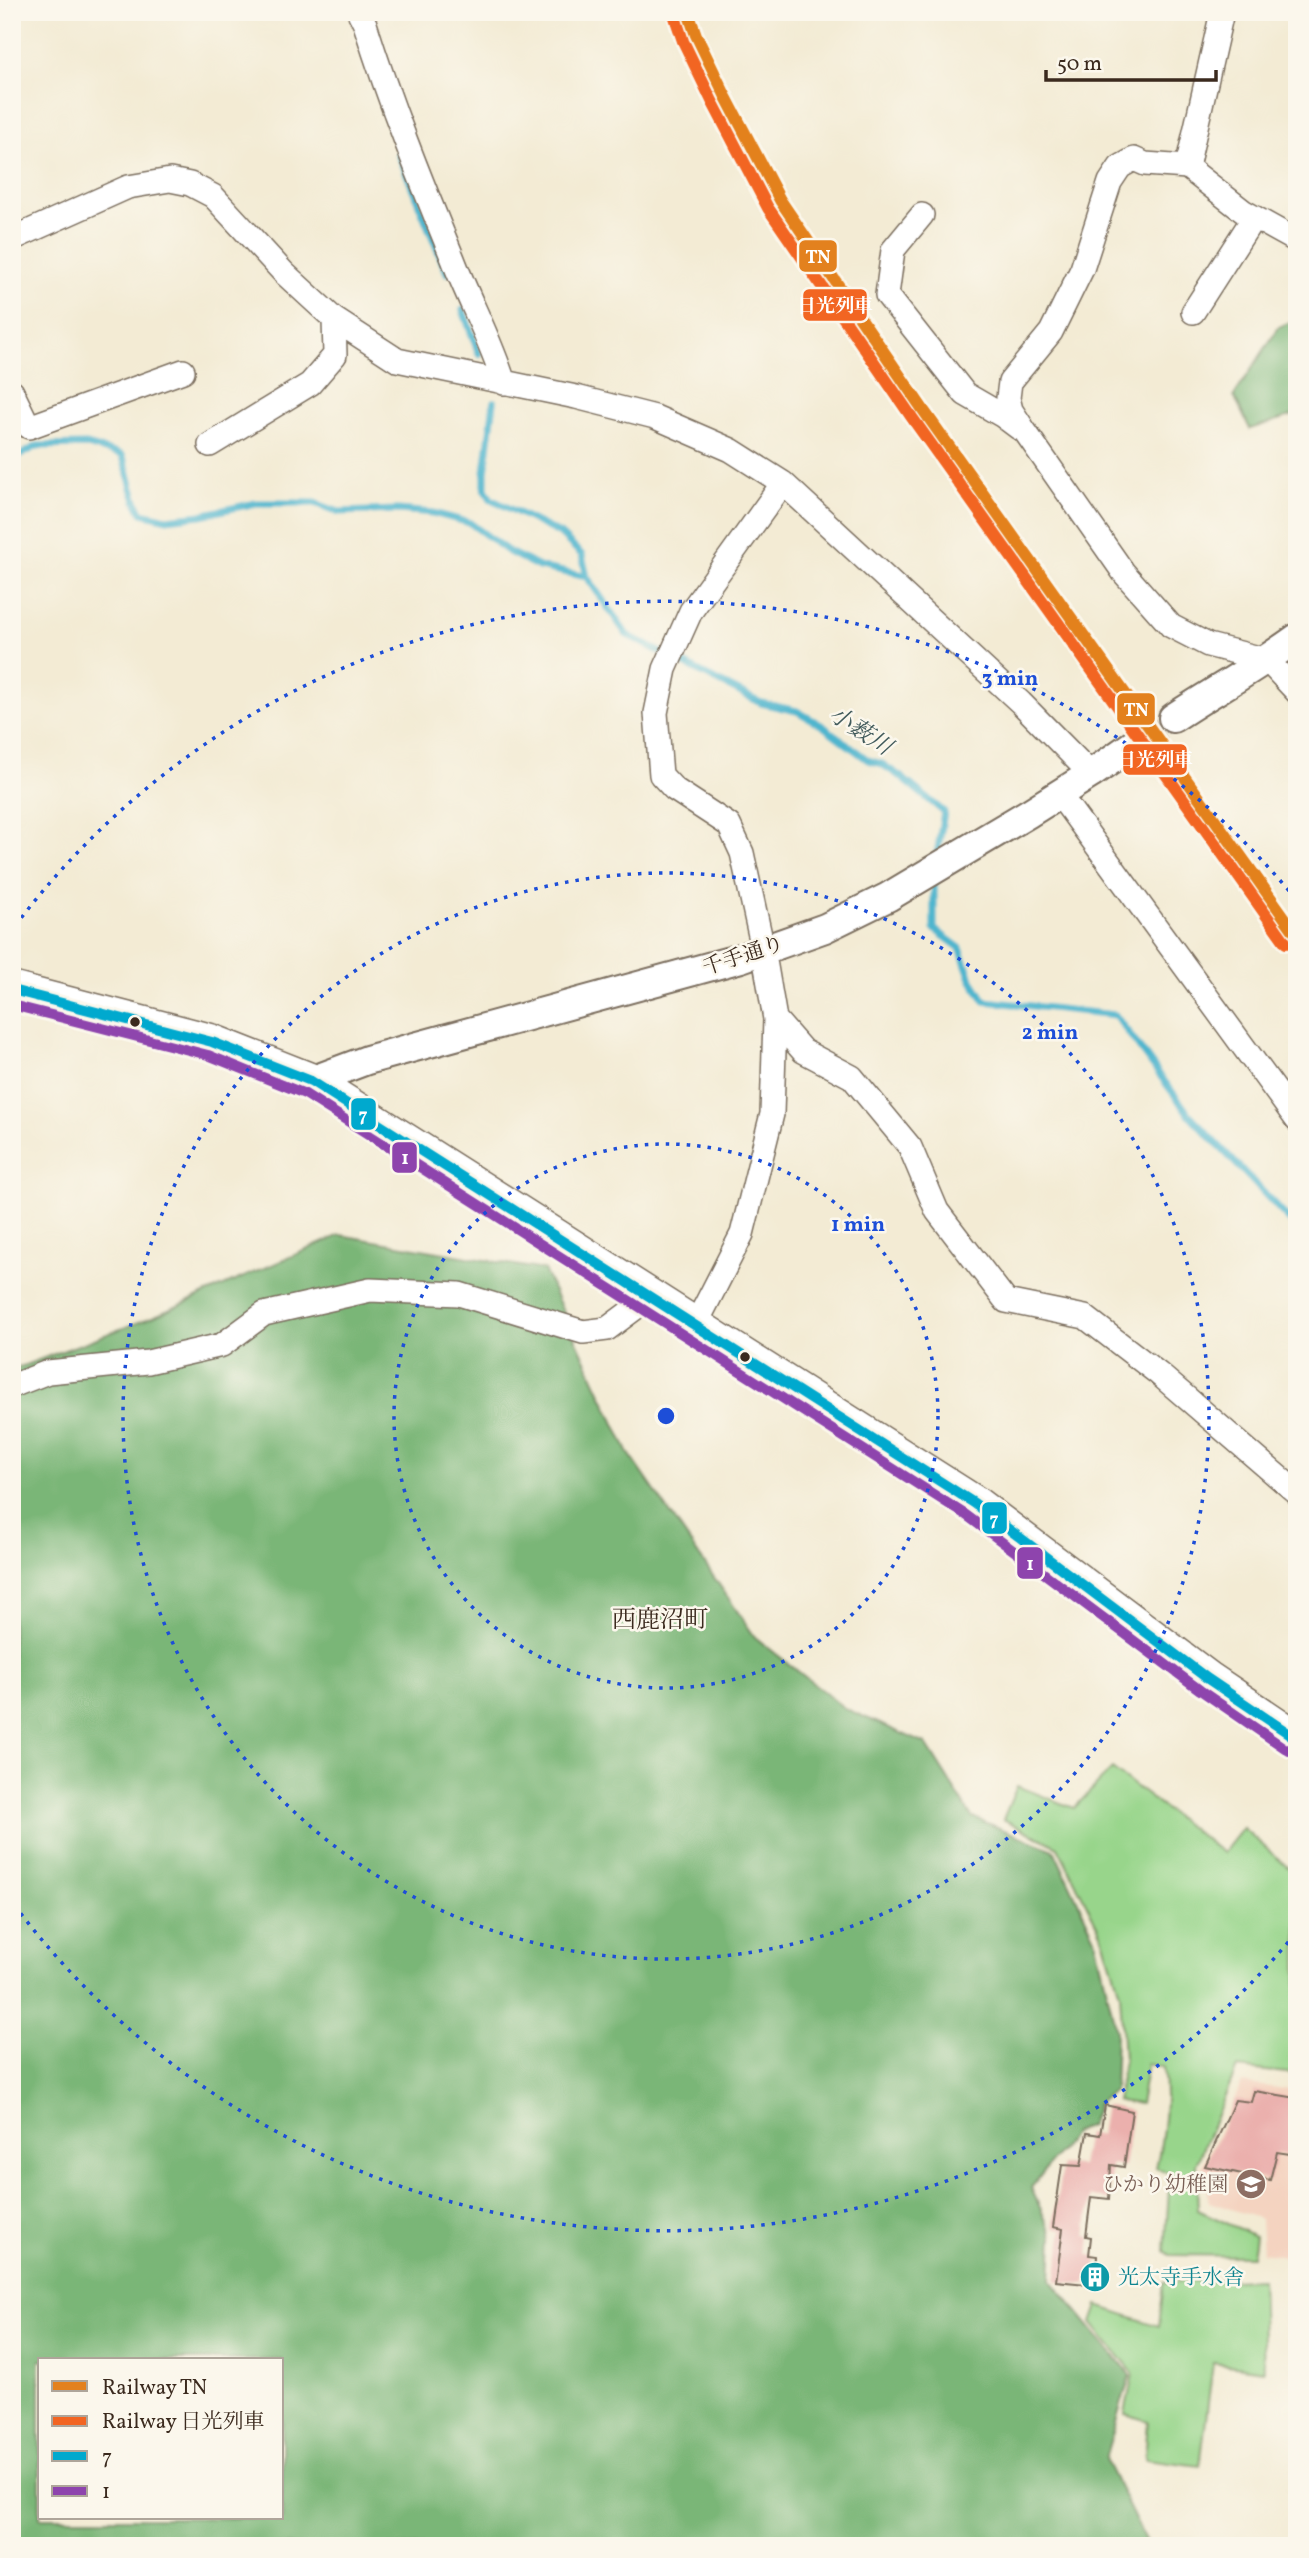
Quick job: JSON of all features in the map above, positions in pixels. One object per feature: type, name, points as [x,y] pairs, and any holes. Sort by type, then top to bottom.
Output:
[{"type":"main road","points":[[12,990],[212,1042],[311,1081],[974,1503],[1208,1679],[1297,1739]]},
{"type":"street","points":[[359,12],[365,23],[388,97],[454,262],[497,359],[504,383]]},
{"type":"street","points":[[1187,167],[1222,12]]},
{"type":"street","points":[[1297,241],[1254,217],[1187,167],[1145,164],[1134,159],[1119,167],[1110,182],[1082,269],[1051,332],[1010,382],[1008,398],[1011,410],[1124,573],[1171,626],[1208,645],[1267,660],[1297,692]]},
{"type":"street","points":[[12,239],[128,187],[170,180],[190,184],[213,196],[284,273],[334,319],[397,360],[576,397],[655,417],[731,450],[783,483],[1021,703],[1091,774]]},
{"type":"street","points":[[922,215],[893,250],[887,295],[965,394],[1003,416],[1027,434]]},
{"type":"street","points":[[1193,312],[1254,217]]},
{"type":"street","points":[[210,444],[310,384],[335,355],[334,319]]},
{"type":"street","points":[[12,392],[29,427],[183,371]]},
{"type":"street","points":[[695,1326],[743,1234],[772,1114],[775,1019],[742,853],[729,825],[674,789],[662,775],[656,713],[665,669],[691,611],[783,483]]},
{"type":"street","points":[[1173,718],[1267,660],[1297,638]]},
{"type":"street","name":"千手通り","points":[[311,1081],[367,1060],[719,964],[825,928],[888,897],[1059,794],[1137,742]]},
{"type":"street","points":[[1059,794],[1297,1120]]},
{"type":"street","points":[[775,1019],[803,1051],[852,1077],[910,1147],[937,1211],[1006,1301],[1085,1317],[1159,1374],[1297,1493]]},
{"type":"street","points":[[12,1386],[48,1372],[148,1362],[222,1345],[264,1314],[370,1290],[458,1294],[583,1332],[607,1329],[650,1297]]},
{"type":"shaded area","name":"ひかり幼稚園","points":[[1242,2083],[1297,2091],[1297,2259],[1263,2252],[1261,2219],[1209,2202],[1202,2166]]},
{"type":"green space","points":[[1297,319],[1297,414],[1250,429],[1234,396],[1279,327]]},
{"type":"green space","points":[[340,1235],[544,1270],[628,1452],[755,1637],[844,1708],[926,1744],[972,1817],[1054,1850],[1095,1938],[1116,2031],[1114,2091],[1098,2103],[1090,2125],[1075,2132],[1031,2188],[1053,2236],[1051,2280],[1130,2375],[1105,2459],[1148,2546],[12,2546],[12,1370],[155,1316]]},
{"type":"green space","points":[[1112,1769],[1223,1853],[1243,1828],[1292,1871],[1297,1866],[1297,2074],[1237,2068],[1196,2164],[1198,2210],[1255,2236],[1252,2256],[1170,2255],[1165,2251],[1170,2173],[1156,2168],[1164,2118],[1163,2067],[1147,2064],[1140,2104],[1117,2101],[1124,2059],[1120,1993],[1102,1935],[1058,1847],[1003,1819],[1017,1786],[1074,1808]]},
{"type":"green space","points":[[1261,2279],[1264,2370],[1213,2363],[1200,2466],[1145,2459],[1148,2421],[1125,2414],[1133,2373],[1092,2323],[1098,2306],[1159,2326],[1164,2282]]},
{"type":"building","name":"ひかり幼稚園","points":[[1254,2091],[1297,2098],[1297,2155],[1277,2152],[1270,2180],[1205,2166],[1235,2100],[1251,2102]]},
{"type":"building","points":[[1105,2105],[1132,2111],[1124,2167],[1111,2165],[1109,2199],[1091,2197],[1086,2236],[1091,2237],[1089,2255],[1097,2256],[1095,2281],[1086,2280],[1086,2284],[1056,2281],[1063,2229],[1053,2227],[1062,2165],[1081,2166],[1087,2133],[1100,2135]]},
{"type":"waterway","points":[[399,155],[447,273]]},
{"type":"waterway","points":[[463,310],[479,354]]},
{"type":"waterway","name":"小薮川","points":[[494,402],[485,472],[485,489],[491,499],[560,534],[582,555],[587,577],[627,635],[761,703],[797,711],[823,726],[868,760],[882,764],[901,777],[944,812],[936,861]]},
{"type":"waterway","points":[[12,460],[37,446],[87,445],[122,455],[142,513],[167,519],[256,503],[315,503],[339,512],[398,510],[433,513],[470,523],[509,552],[539,567],[587,577]]},
{"type":"waterway","points":[[934,879],[934,929],[960,948],[971,979],[985,1001],[1115,1015],[1188,1113],[1297,1228]]},
{"type":"tunnel","points":[[1137,742],[1173,718]]},
{"type":"rail line","name":"TN","points":[[688,12],[725,95],[780,200],[924,411],[1297,935]]},
{"type":"rail line","name":"日光列車","points":[[675,17],[683,41],[712,101],[768,208],[913,419],[1286,943]]},
{"type":"transit line","name":"7","points":[[12,990],[212,1042],[311,1081],[974,1503],[1208,1679],[1297,1739]]},
{"type":"transit line","name":"1","points":[[12,1005],[208,1055],[305,1094],[966,1515],[1200,1690],[1289,1751]]},
{"type":"place","name":"ひかり幼稚園","points":[[1251,2184]]},
{"type":"place","name":"光太寺手水舎","points":[[1095,2277]]},
{"type":"district","name":"西鹿沼町","points":[[660,1619]]}]
